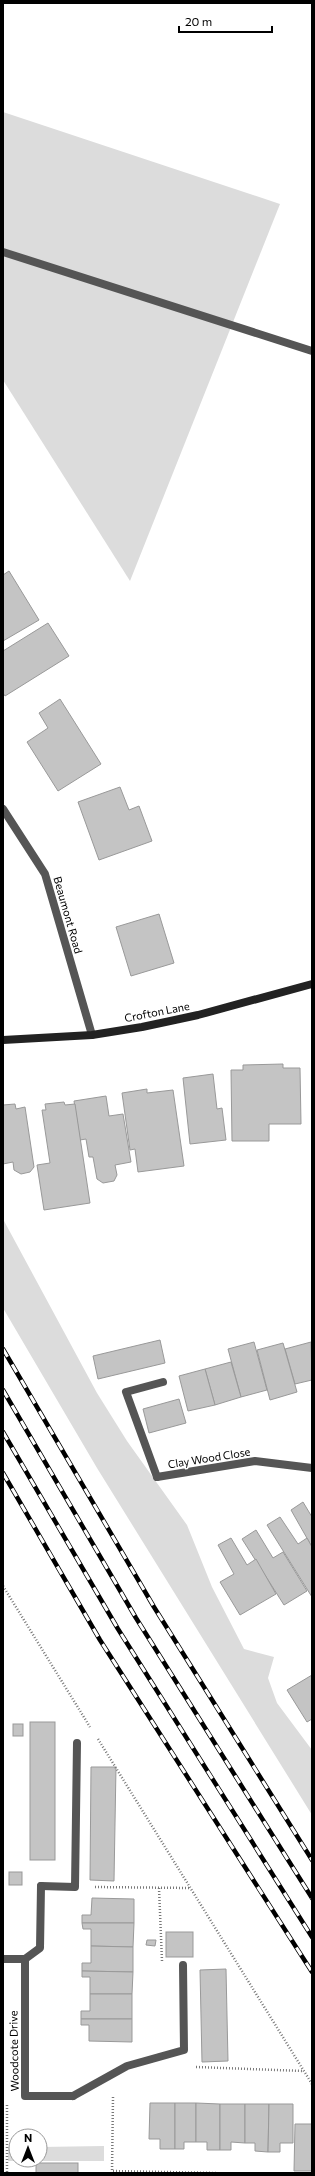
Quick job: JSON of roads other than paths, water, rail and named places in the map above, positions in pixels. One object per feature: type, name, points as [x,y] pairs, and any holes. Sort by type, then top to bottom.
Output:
[{"type":"street","points":[[3,252],[312,351]]},
{"type":"street","name":"Beaumont Road","points":[[3,809],[45,874],[92,1035]]},
{"type":"street","name":"Crofton Lane","points":[[3,1040],[92,1035],[198,1015],[312,984]]},
{"type":"street","name":"Clay Wood Close","points":[[162,1382],[126,1392],[157,1477],[255,1461],[312,1468]]},
{"type":"street","points":[[3,1959],[25,1959],[40,1948],[41,1886],[75,1887],[77,1744]]},
{"type":"street","name":"Woodcote Drive","points":[[25,1959],[25,2096],[73,2096],[127,2066],[184,2050],[183,1965]]},
{"type":"railway","points":[[3,1349],[154,1607],[312,1860]]},
{"type":"railway","points":[[3,1390],[136,1618],[312,1898]]},
{"type":"railway","points":[[3,1432],[118,1629],[312,1937]]},
{"type":"railway","points":[[3,1473],[100,1640],[312,1972]]}]
